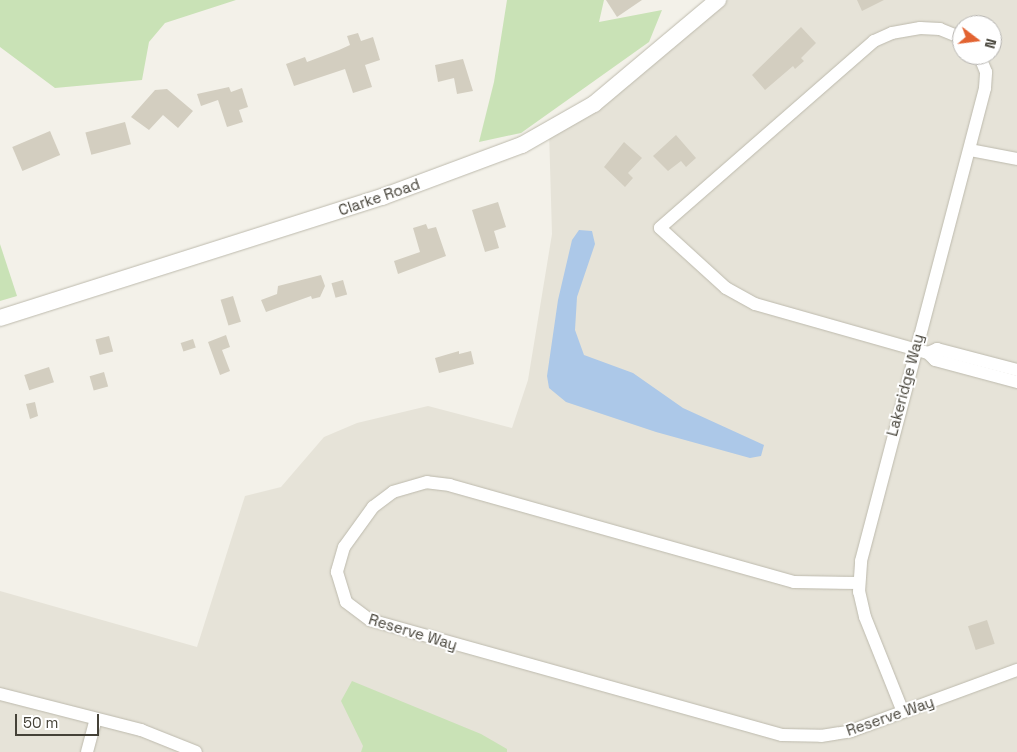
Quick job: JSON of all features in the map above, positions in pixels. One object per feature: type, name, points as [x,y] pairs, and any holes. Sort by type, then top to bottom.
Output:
[{"type":"street","name":"Clarke Road","points":[[0,318],[382,197],[522,145],[594,104],[718,0]]},
{"type":"street","points":[[952,34],[940,29],[920,28],[874,40],[660,228],[714,279],[746,300],[928,353],[934,360],[1017,382]]},
{"type":"street","name":"Lakeridge Way","points":[[903,712],[869,632],[859,583],[866,533],[914,349],[970,150],[986,80],[982,65]]},
{"type":"street","points":[[970,150],[1017,159]]},
{"type":"street","points":[[928,353],[937,349],[1017,370]]},
{"type":"street","name":"Reserve Way","points":[[859,583],[803,583],[785,580],[450,485],[427,482],[393,492],[373,507],[344,547],[337,572],[346,602],[370,620],[766,733],[821,736],[851,731],[1017,670]]},
{"type":"street","points":[[0,694],[141,730],[196,752]]},
{"type":"street","points":[[87,752],[96,719]]},
{"type":"shaded area","points":[[718,0],[1017,0],[1017,752],[0,752],[0,591],[197,647],[245,496],[281,487],[324,437],[357,423],[428,406],[512,428],[528,380],[552,234],[549,131]]},
{"type":"green space","points":[[0,0],[236,0],[165,23],[149,42],[142,80],[55,88],[0,47]]},
{"type":"green space","points":[[507,0],[604,0],[599,22],[662,10],[649,42],[521,133],[479,142],[494,82]]},
{"type":"green space","points":[[0,244],[17,296],[0,301]]},
{"type":"green space","points":[[352,681],[481,734],[507,749],[507,752],[361,752],[363,746],[341,701]]},
{"type":"water","points":[[579,230],[592,231],[595,244],[577,297],[575,330],[584,355],[633,373],[683,408],[764,445],[761,456],[750,458],[656,432],[566,402],[549,388],[547,376],[558,300],[572,240]]},
{"type":"building","points":[[606,0],[642,0],[617,17]]},
{"type":"building","points":[[857,0],[884,0],[862,11]]},
{"type":"building","points":[[801,27],[816,43],[801,58],[804,61],[795,69],[793,66],[765,90],[752,75]]},
{"type":"building","points":[[358,33],[361,41],[373,37],[380,60],[365,65],[372,87],[353,93],[345,69],[294,86],[286,64],[305,57],[307,62],[339,50],[350,45],[347,36]]},
{"type":"building","points":[[463,59],[473,91],[457,94],[454,78],[438,82],[435,65]]},
{"type":"building","points":[[229,87],[231,92],[242,88],[248,107],[239,110],[243,122],[227,127],[218,100],[201,106],[197,94]]},
{"type":"building","points":[[167,89],[193,111],[178,128],[163,115],[149,130],[131,117],[155,90]]},
{"type":"building","points":[[125,122],[131,144],[91,155],[85,133]]},
{"type":"building","points":[[50,131],[60,155],[22,171],[12,147]]},
{"type":"building","points":[[676,135],[696,158],[686,167],[681,161],[668,171],[653,156]]},
{"type":"building","points":[[624,142],[642,158],[628,173],[633,178],[625,187],[604,167]]},
{"type":"building","points":[[498,202],[506,227],[494,231],[499,248],[485,252],[472,210]]},
{"type":"building","points":[[426,224],[428,229],[436,227],[446,256],[398,274],[394,261],[420,252],[413,228]]},
{"type":"building","points":[[321,275],[325,286],[320,297],[312,299],[311,296],[266,312],[261,300],[277,294],[278,286]]},
{"type":"building","points":[[343,280],[347,294],[336,298],[331,283]]},
{"type":"building","points":[[233,296],[241,322],[228,326],[221,300]]},
{"type":"building","points":[[226,335],[230,347],[222,350],[230,371],[220,375],[208,342]]},
{"type":"building","points":[[109,336],[113,351],[100,355],[95,340]]},
{"type":"building","points":[[193,339],[196,348],[183,352],[181,343]]},
{"type":"building","points":[[459,351],[459,354],[471,351],[474,364],[439,373],[435,358]]},
{"type":"building","points":[[49,367],[54,382],[29,390],[24,375]]},
{"type":"building","points":[[104,372],[108,386],[94,391],[90,376]]},
{"type":"building","points":[[35,402],[38,416],[30,419],[26,404]]},
{"type":"building","points":[[987,620],[995,644],[976,650],[968,626]]}]
